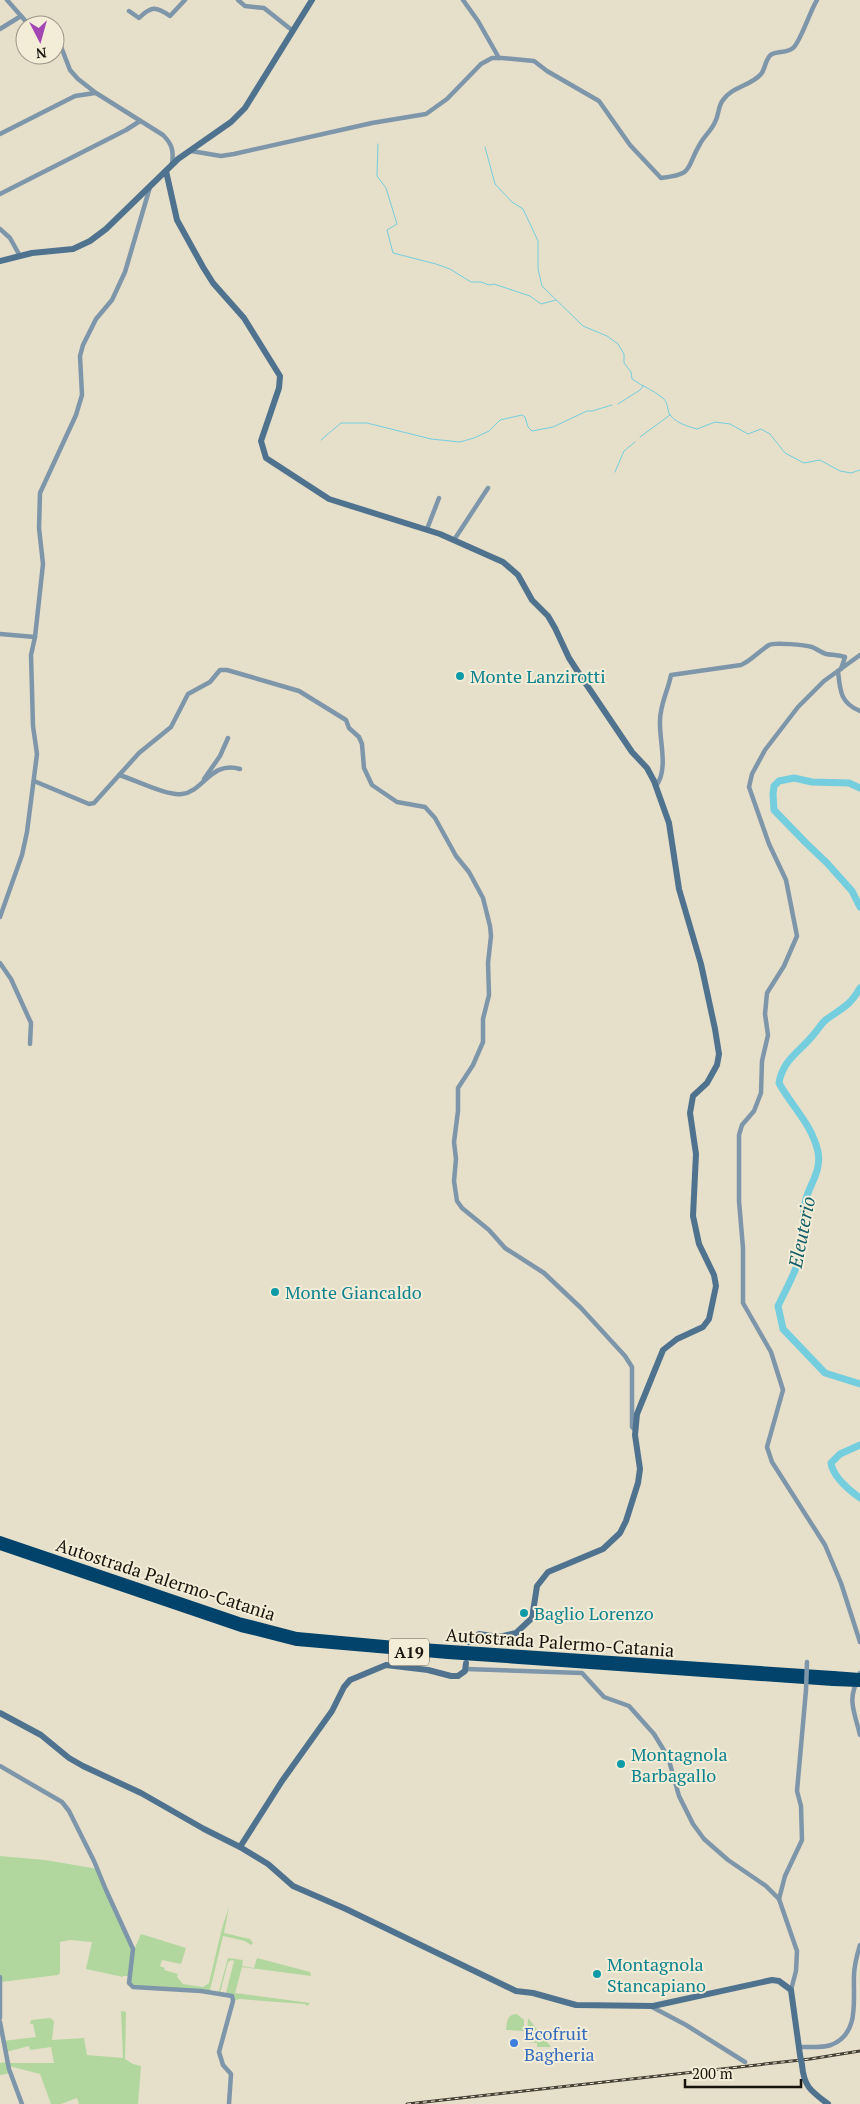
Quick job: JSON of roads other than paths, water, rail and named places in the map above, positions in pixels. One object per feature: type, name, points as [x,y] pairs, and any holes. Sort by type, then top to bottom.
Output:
[{"type":"highway","name":"Autostrada Palermo-Catania","points":[[0,1540],[239,1621],[296,1636],[833,1678]]},
{"type":"highway","name":"Autostrada Palermo-Catania","points":[[0,1546],[241,1628],[297,1642],[448,1656],[833,1678]]},
{"type":"highway","name":"A19","points":[[833,1678],[860,1677]]},
{"type":"highway","name":"A19","points":[[833,1678],[860,1683]]},
{"type":"street","points":[[7,0],[20,15]]},
{"type":"street","points":[[128,11],[138,18],[149,9],[160,9],[170,16],[185,0]]},
{"type":"street","points":[[238,0],[245,6],[264,8],[293,31]]},
{"type":"street","points":[[0,261],[32,253],[73,249],[81,246],[106,229],[172,164],[231,122],[245,108],[312,0]]},
{"type":"street","points":[[463,0],[478,21],[499,58]]},
{"type":"street","points":[[190,151],[221,156],[234,154],[372,123],[426,114],[447,99],[481,64],[492,58],[499,58],[534,61],[547,71],[599,101],[630,145],[661,178],[675,176],[684,173],[691,166],[700,144],[716,121],[722,100],[760,75],[769,56],[773,53],[788,51],[799,42],[808,16],[817,0]]},
{"type":"street","points":[[0,29],[15,20]]},
{"type":"street","points":[[65,57],[70,70],[96,93],[163,134],[169,142],[173,155],[172,164]]},
{"type":"street","points":[[0,134],[75,96],[96,93]]},
{"type":"street","points":[[0,194],[126,130],[140,121]]},
{"type":"street","points":[[166,171],[177,220],[203,267],[213,283],[244,318],[280,376],[279,388],[261,441],[266,458],[329,499],[426,529],[454,540],[503,562],[518,575],[532,600],[548,616],[575,668],[632,752],[647,768],[656,786],[669,822],[679,889],[701,964],[718,1054],[717,1065],[710,1078],[693,1096],[690,1113],[696,1154],[693,1216],[700,1244],[714,1276],[716,1286],[709,1319],[703,1327],[677,1340],[663,1350],[637,1414],[635,1430],[640,1469],[638,1483],[626,1521],[620,1533],[603,1549],[548,1572],[537,1586],[532,1618],[516,1633],[499,1637],[479,1634],[469,1642]]},
{"type":"street","points":[[0,917],[22,855],[38,754],[33,726],[31,655],[43,564],[39,528],[40,493],[76,415],[82,395],[80,356],[83,344],[96,319],[112,300],[118,286],[150,186]]},
{"type":"street","points":[[0,229],[10,238],[20,256]]},
{"type":"street","points":[[454,540],[488,488]]},
{"type":"street","points":[[426,529],[439,498]]},
{"type":"street","points":[[0,634],[35,636]]},
{"type":"street","points":[[656,786],[659,782],[662,760],[661,710],[669,689],[671,675],[741,666],[748,662],[751,657],[774,644],[811,647],[827,654],[845,657],[840,670],[841,693],[850,707],[860,711]]},
{"type":"street","points":[[860,655],[824,681],[798,707],[765,750],[752,774],[749,787],[769,844],[786,880],[796,936],[784,966],[767,993],[765,1014],[768,1035],[762,1061],[761,1093],[754,1112],[742,1125],[739,1135],[739,1201],[743,1248],[743,1303],[770,1352],[783,1390],[767,1447],[772,1462],[825,1545],[841,1583],[860,1642]]},
{"type":"street","points":[[34,781],[89,804],[94,803],[139,753],[171,728],[188,694],[210,682],[220,670],[227,670],[299,691],[346,720],[349,728],[359,737],[362,744],[364,768],[372,785],[397,802],[414,803],[429,810],[442,828],[456,856],[469,872],[483,898],[491,936],[488,963],[489,995],[483,1019],[483,1042],[473,1065],[458,1088],[458,1111],[454,1142],[456,1159],[454,1181],[457,1201],[462,1208],[489,1230],[505,1248],[544,1273],[581,1308],[625,1356],[632,1367],[631,1419],[632,1428],[635,1430]]},
{"type":"street","points":[[203,781],[220,756],[228,738]]},
{"type":"street","points":[[119,775],[167,793],[181,795],[188,793],[218,770],[227,767],[240,769]]},
{"type":"street","points":[[0,963],[11,979],[31,1023],[30,1044]]},
{"type":"street","points":[[779,1899],[787,1871],[802,1840],[801,1806],[797,1791],[807,1662]]},
{"type":"street","points":[[240,1847],[282,1781],[332,1711],[344,1687],[350,1680],[386,1664],[428,1670],[451,1676],[458,1676],[466,1666],[582,1673],[604,1698],[630,1706],[647,1725],[665,1751],[679,1796],[693,1824],[704,1840],[728,1860],[766,1886],[779,1899],[797,1951],[796,1971],[791,1990],[804,2082],[808,2088],[828,2104]]},
{"type":"street","points":[[860,1673],[851,1696],[853,1713],[860,1735]]},
{"type":"street","points":[[1,1715],[41,1735],[69,1758],[83,1766],[141,1793],[204,1830],[240,1847],[268,1864],[293,1886],[346,1909],[516,1991],[533,1993],[576,2005],[647,2005],[772,1980],[779,1981],[791,1990]]},
{"type":"street","points":[[0,1766],[62,1802],[69,1811],[94,1861],[133,1949],[129,1984],[132,1987],[226,1993],[232,1996],[233,2001],[219,2052],[223,2065],[231,2074],[229,2104]]},
{"type":"street","points":[[800,2047],[825,2047],[832,2044],[841,2040],[851,2025],[854,2013],[855,1964],[860,1945]]},
{"type":"street","points":[[0,1978],[0,2020],[10,2068],[22,2104]]},
{"type":"street","points":[[647,2005],[686,2025],[745,2062]]},
{"type":"waterway","points":[[378,144],[377,176],[386,188],[397,224],[387,230],[393,253],[450,269],[471,282],[494,284],[530,296],[541,304],[556,300]]},
{"type":"waterway","points":[[485,147],[495,184],[512,202],[523,209],[538,241],[538,269],[542,286],[583,326],[607,336],[618,344],[624,354],[624,363],[631,372],[632,379],[663,398],[667,403],[669,413],[674,419],[697,429],[715,422],[730,424],[748,434],[761,429],[770,434],[785,453],[804,463],[820,460],[840,471],[851,473],[860,470]]},
{"type":"waterway","points":[[618,404],[643,386]]},
{"type":"waterway","points":[[321,440],[341,423],[367,423],[431,439],[460,442],[489,431],[500,420],[522,415],[532,431],[553,427],[587,411],[612,405]]},
{"type":"waterway","points":[[640,437],[670,415]]},
{"type":"waterway","points":[[615,472],[624,451],[635,442]]},
{"type":"waterway","name":"Eleuterio","points":[[860,788],[849,783],[812,782],[794,778],[779,781],[774,786],[773,794],[774,810],[852,891],[860,907]]},
{"type":"waterway","name":"Eleuterio","points":[[860,988],[849,1003],[823,1022],[788,1062],[781,1075],[779,1083],[811,1133],[819,1159],[805,1203],[803,1241],[798,1262],[778,1306],[783,1329],[825,1373],[860,1384]]},
{"type":"waterway","name":"Eleuterio","points":[[860,1445],[840,1454],[831,1463],[838,1478],[860,1498]]},
{"type":"railway","points":[[407,2104],[810,2059],[860,2051]]},
{"type":"place","name":"Monte Lanzirotti","points":[[460,676]]},
{"type":"place","name":"Monte Giancaldo","points":[[275,1292]]},
{"type":"place","name":"Baglio Lorenzo","points":[[524,1613]]},
{"type":"place","name":"Montagnola Barbagallo","points":[[621,1764]]},
{"type":"place","name":"Montagnola Stancapiano","points":[[597,1974]]},
{"type":"place","name":"Ecofruit Bagheria","points":[[514,2043]]}]
